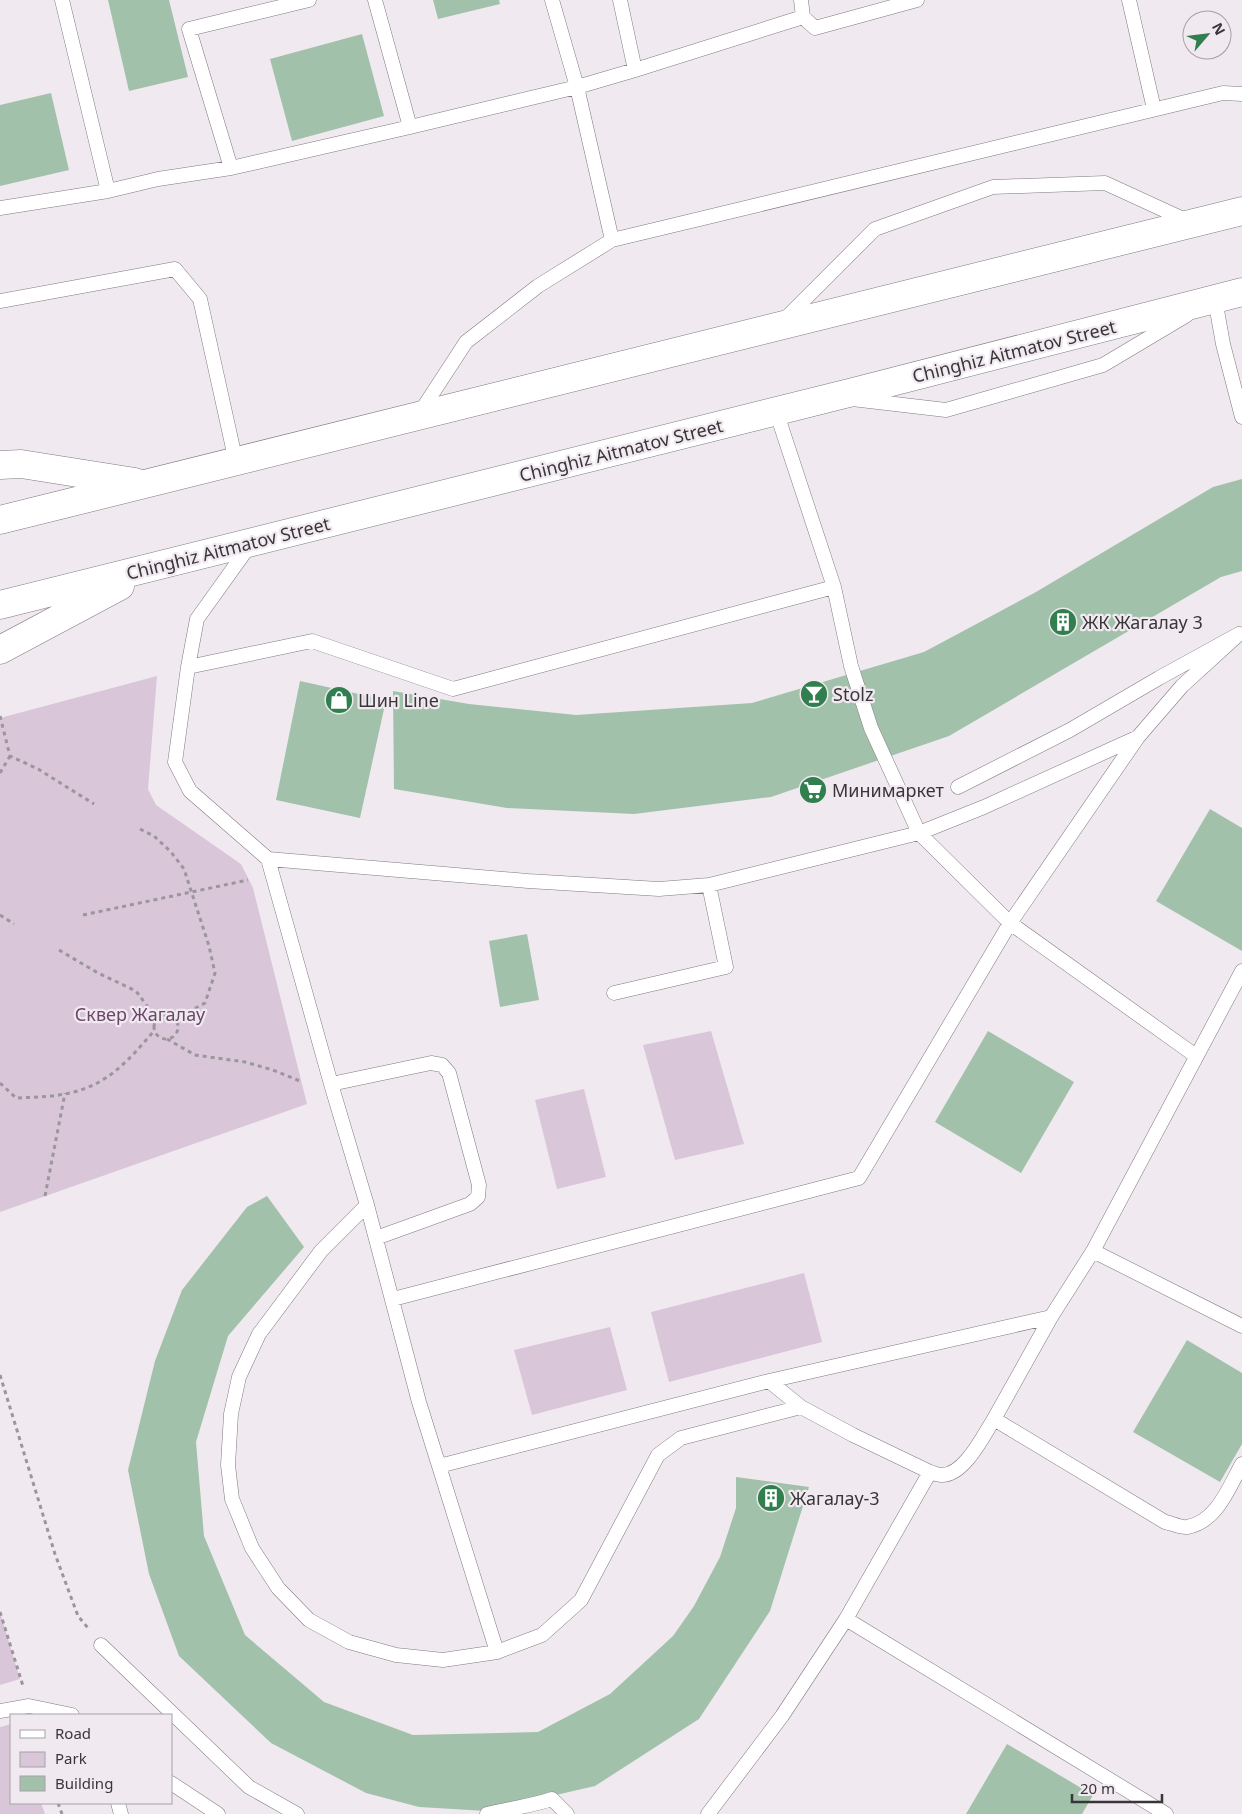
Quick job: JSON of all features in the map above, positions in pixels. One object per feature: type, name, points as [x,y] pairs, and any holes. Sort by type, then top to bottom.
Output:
[{"type":"main road","points":[[0,520],[1242,211]]},
{"type":"main road","name":"Chinghiz Aitmatov Street","points":[[0,605],[834,397],[1242,292]]},
{"type":"main road","points":[[0,465],[20,464],[147,484]]},
{"type":"main road","points":[[0,650],[157,566]]},
{"type":"lane","points":[[62,0],[108,191]]},
{"type":"lane","points":[[231,168],[189,29],[308,0]]},
{"type":"lane","points":[[375,0],[410,127]]},
{"type":"lane","points":[[552,0],[577,87],[612,240]]},
{"type":"lane","points":[[620,0],[634,70]]},
{"type":"lane","points":[[801,0],[803,17],[814,28],[917,0]]},
{"type":"lane","points":[[1129,0],[1154,110]]},
{"type":"lane","points":[[0,208],[108,191],[158,179],[231,168],[410,127],[577,87],[803,17]]},
{"type":"lane","points":[[417,416],[466,342],[538,286],[612,240],[1223,93],[1242,94]]},
{"type":"lane","points":[[777,327],[875,229],[993,187],[1105,183],[1193,223]]},
{"type":"lane","points":[[0,301],[175,269],[200,299],[236,462]]},
{"type":"lane","points":[[834,397],[946,410],[1103,364],[1214,299],[1242,417]]},
{"type":"lane","points":[[776,411],[834,586],[851,666],[871,728],[919,833],[1010,923],[1196,1056]]},
{"type":"lane","points":[[252,542],[197,619],[188,667],[175,762],[190,791],[268,858],[367,1205],[419,1402],[497,1652]]},
{"type":"lane","points":[[188,667],[312,640],[453,689],[834,586]]},
{"type":"lane","points":[[393,1299],[859,1178],[1010,923],[1138,737],[1182,686],[1241,636]]},
{"type":"lane","points":[[958,787],[1070,730],[1159,678],[1241,636]]},
{"type":"lane","points":[[268,858],[528,881],[659,890],[709,885],[919,833],[984,807],[1138,737]]},
{"type":"lane","points":[[614,993],[726,967],[709,885]]},
{"type":"lane","points":[[769,1381],[801,1407],[853,1436],[930,1472],[941,1475],[960,1468],[968,1460],[994,1419],[1051,1317],[1093,1251],[1242,971]]},
{"type":"lane","points":[[331,1084],[432,1063],[442,1065],[449,1072],[479,1185],[478,1197],[470,1204],[376,1238]]},
{"type":"lane","points":[[367,1205],[321,1251],[259,1334],[239,1377],[231,1414],[228,1465],[232,1499],[252,1548],[278,1588],[309,1620],[349,1642],[396,1655],[443,1660],[497,1652],[542,1635],[581,1600],[658,1455],[681,1438],[801,1407]]},
{"type":"lane","points":[[1093,1251],[1242,1326]]},
{"type":"lane","points":[[439,1466],[769,1381],[1051,1317]]},
{"type":"lane","points":[[994,1419],[1165,1522],[1186,1527],[1200,1522],[1216,1510],[1242,1464]]},
{"type":"lane","points":[[708,1814],[782,1716],[846,1619],[930,1472]]},
{"type":"lane","points":[[846,1619],[1166,1814]]},
{"type":"lane","points":[[101,1645],[249,1786],[297,1814]]},
{"type":"lane","points":[[0,1711],[29,1706],[67,1714]]},
{"type":"lane","points":[[172,1784],[218,1814]]},
{"type":"lane","points":[[486,1814],[538,1804],[552,1799],[567,1814]]},
{"type":"path","points":[[0,716],[10,756],[0,773]]},
{"type":"path","points":[[10,756],[38,769],[94,804]]},
{"type":"path","points":[[140,829],[154,836],[171,852],[184,869],[209,946],[214,973],[205,1003],[175,1019]]},
{"type":"path","points":[[83,914],[248,880]]},
{"type":"path","points":[[0,915],[14,924]]},
{"type":"path","points":[[59,950],[98,973],[136,991],[156,1018]]},
{"type":"path","points":[[162,1015],[170,1015],[175,1019],[178,1025],[177,1032],[173,1037],[162,1039],[156,1036],[153,1025],[156,1018],[162,1015]]},
{"type":"path","points":[[0,1083],[16,1098],[47,1097],[86,1088],[110,1074],[131,1057],[154,1030]]},
{"type":"path","points":[[167,1039],[195,1055],[245,1062],[273,1070],[302,1082]]},
{"type":"path","points":[[45,1196],[65,1093]]},
{"type":"path","points":[[0,1374],[55,1554],[78,1616],[101,1645]]},
{"type":"path","points":[[0,1612],[29,1706]]},
{"type":"green space","name":"Сквер Жагалау","points":[[157,676],[148,789],[156,805],[241,864],[253,888],[307,1104],[0,1212],[0,718]]},
{"type":"green space","points":[[711,1031],[744,1144],[675,1160],[643,1045]]},
{"type":"green space","points":[[584,1089],[606,1177],[557,1189],[535,1100]]},
{"type":"green space","points":[[804,1273],[822,1342],[669,1382],[651,1312]]},
{"type":"green space","points":[[610,1327],[627,1390],[532,1415],[514,1350]]},
{"type":"green space","points":[[0,1612],[20,1679],[0,1685]]},
{"type":"green space","points":[[10,1724],[10,1804],[41,1804],[45,1814],[0,1814],[0,1727]]},
{"type":"building","points":[[108,0],[169,0],[188,77],[129,91]]},
{"type":"building","points":[[433,0],[499,0],[500,4],[438,19]]},
{"type":"building","points":[[362,34],[384,116],[292,141],[270,59]]},
{"type":"building","points":[[51,93],[69,170],[0,186],[0,105]]},
{"type":"building","name":"ЖК Жагалау 3","points":[[1242,479],[1242,571],[1221,577],[949,736],[771,797],[634,814],[507,808],[394,789],[393,691],[469,704],[576,715],[752,703],[924,652],[1036,592],[1213,487]]},
{"type":"building","points":[[300,681],[386,700],[360,818],[276,800]]},
{"type":"building","points":[[1210,809],[1242,828],[1242,951],[1156,901]]},
{"type":"building","points":[[527,934],[539,1000],[500,1007],[489,941]]},
{"type":"building","points":[[988,1031],[1074,1082],[1021,1173],[935,1122]]},
{"type":"building","name":"Жагалау-3","points":[[267,1196],[304,1247],[228,1336],[196,1442],[204,1536],[245,1635],[324,1702],[413,1735],[538,1732],[610,1694],[673,1636],[694,1606],[720,1557],[736,1508],[736,1477],[809,1487],[770,1611],[699,1719],[595,1786],[486,1811],[419,1807],[366,1793],[271,1743],[179,1656],[149,1574],[128,1470],[155,1361],[182,1290],[247,1207]]},
{"type":"building","points":[[1187,1340],[1242,1373],[1242,1444],[1220,1482],[1133,1432]]},
{"type":"building","points":[[1007,1744],[1093,1795],[1082,1814],[966,1814]]},
{"type":"place","name":"ЖК Жагалау 3","points":[[1063,622]]},
{"type":"place","name":"Stolz","points":[[814,694]]},
{"type":"place","name":"Шин Line","points":[[339,700]]},
{"type":"place","name":"Минимаркет","points":[[813,790]]},
{"type":"place","name":"Жагалау-3","points":[[771,1498]]}]
